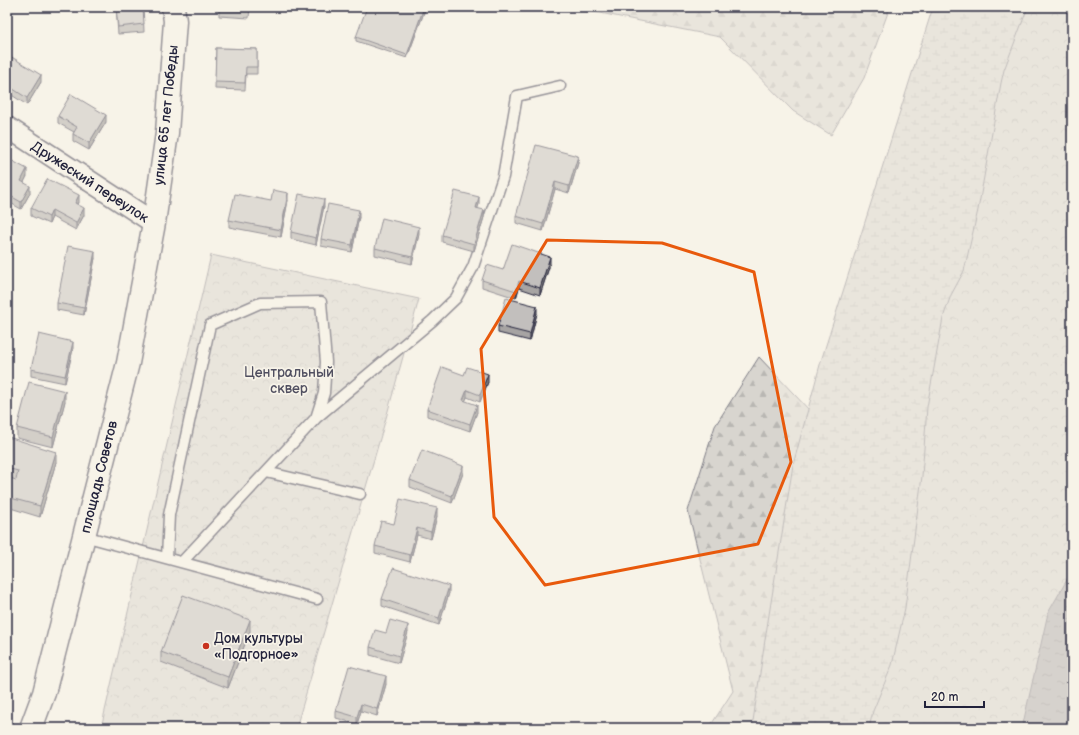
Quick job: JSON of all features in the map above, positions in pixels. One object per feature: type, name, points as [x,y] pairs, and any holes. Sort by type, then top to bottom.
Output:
[{"type":"street","name":"улица 65 лет Победы","points":[[154,223],[167,133],[175,21],[173,7]]},
{"type":"street","name":"Дружеский переулок","points":[[7,127],[154,223]]},
{"type":"street","name":"площадь Советов","points":[[31,728],[44,693],[128,363],[154,223]]},
{"type":"lane","points":[[182,562],[316,418],[432,321],[456,298],[473,267],[503,177],[517,96],[560,86]]},
{"type":"lane","points":[[167,558],[169,515],[210,325],[260,303],[321,302],[326,362],[324,392],[316,418]]},
{"type":"lane","points":[[266,472],[360,494]]},
{"type":"lane","points":[[84,536],[317,599]]},
{"type":"highlighted area","points":[[547,240],[662,243],[754,272],[791,462],[758,544],[545,585],[494,517],[481,349]]},
{"type":"green space","points":[[548,7],[890,7],[864,78],[831,135],[793,111],[720,37],[600,13]]},
{"type":"green space","points":[[933,7],[1072,7],[963,728],[752,728],[793,465],[821,361]]},
{"type":"green space","points":[[1028,7],[1072,7],[1072,728],[869,728],[873,711],[892,665],[905,608],[922,476],[927,407],[943,318],[951,295],[964,271],[978,210],[1004,70]]},
{"type":"green space","name":"Центральный сквер","points":[[211,255],[419,299],[296,728],[101,728]]},
{"type":"green space","points":[[759,357],[846,449],[781,728],[709,728],[733,691],[688,511],[715,426]]},
{"type":"water","points":[[1072,571],[1072,728],[1022,728],[1048,613]]},
{"type":"building","points":[[116,7],[143,7],[144,24],[118,27]]},
{"type":"building","points":[[219,7],[250,7],[249,11],[219,9]]},
{"type":"building","points":[[367,7],[424,7],[407,55],[356,37]]},
{"type":"building","points":[[216,48],[257,49],[257,67],[246,67],[245,83],[215,82]]},
{"type":"building","points":[[10,56],[41,75],[27,98],[7,85],[7,60]]},
{"type":"building","points":[[71,94],[106,115],[89,143],[73,134],[77,127],[58,116]]},
{"type":"building","points":[[536,145],[578,156],[569,186],[555,182],[543,224],[516,216]]},
{"type":"building","points":[[7,158],[27,169],[21,181],[30,186],[21,202],[7,194]]},
{"type":"building","points":[[47,179],[79,195],[75,203],[84,208],[76,223],[52,210],[49,217],[31,208]]},
{"type":"building","points":[[273,190],[288,193],[281,230],[229,220],[235,194],[271,201]]},
{"type":"building","points":[[455,191],[479,197],[476,208],[484,210],[474,244],[442,235]]},
{"type":"building","points":[[299,194],[324,199],[316,238],[291,232]]},
{"type":"building","points":[[328,204],[359,210],[352,245],[321,239]]},
{"type":"building","points":[[382,218],[419,227],[412,257],[375,248]]},
{"type":"building","points":[[512,244],[550,257],[540,288],[519,281],[516,291],[482,280],[487,265],[503,270]]},
{"type":"building","points":[[68,246],[95,251],[84,308],[57,303]]},
{"type":"building","points":[[506,298],[537,306],[530,334],[498,326]]},
{"type":"building","points":[[39,334],[73,342],[65,376],[31,369]]},
{"type":"building","points":[[442,367],[464,375],[467,367],[488,374],[480,395],[467,390],[463,400],[477,405],[470,424],[427,409]]},
{"type":"building","points":[[29,382],[65,391],[53,437],[17,428]]},
{"type":"building","points":[[8,437],[56,452],[40,506],[7,497],[7,477],[16,480],[18,471],[7,468]]},
{"type":"building","points":[[422,450],[463,466],[452,496],[410,480]]},
{"type":"building","points":[[400,499],[437,508],[431,532],[417,528],[410,555],[375,546],[381,521],[394,524]]},
{"type":"building","points":[[393,568],[449,586],[439,618],[382,599]]},
{"type":"building","points":[[7,593],[10,595],[7,601]]},
{"type":"building","name":"Дом культуры «Подгорное»","points":[[183,595],[250,620],[228,677],[161,652]]},
{"type":"building","points":[[390,620],[408,625],[399,656],[370,647],[375,630],[386,633]]},
{"type":"building","points":[[349,666],[386,676],[377,709],[361,704],[357,717],[336,711]]},
{"type":"building","points":[[335,724],[349,728],[334,728]]},
{"type":"place","name":"Дом культуры «Подгорное»","points":[[206,646]]}]
